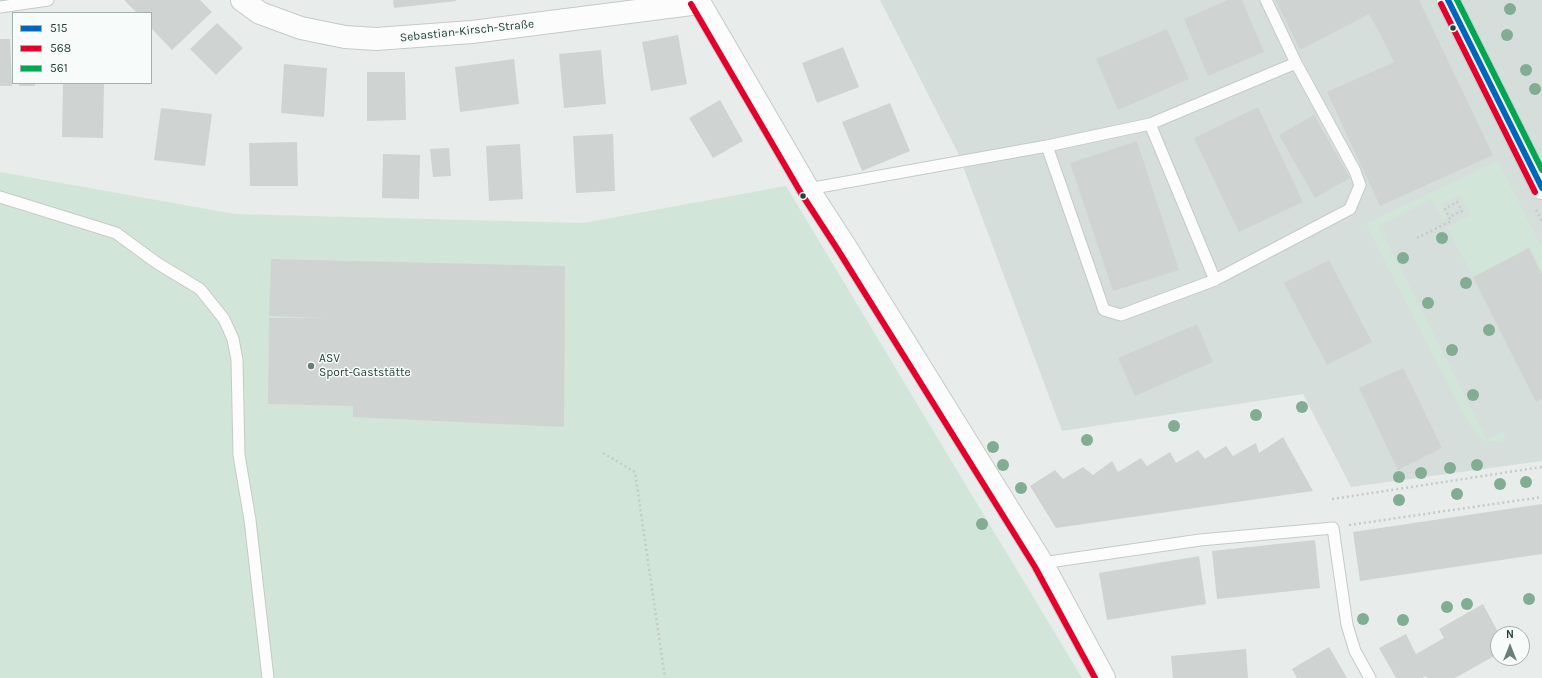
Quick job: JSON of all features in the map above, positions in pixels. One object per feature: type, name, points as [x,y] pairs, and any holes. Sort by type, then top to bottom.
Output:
[{"type":"street","name":"Sebastian-Kirsch-Straße","points":[[242,0],[260,13],[301,28],[345,37],[376,39],[472,32],[698,1]]},
{"type":"street","points":[[1448,0],[1542,188]]},
{"type":"street","points":[[698,1],[808,189],[1042,563],[1104,678]]},
{"type":"lane","points":[[0,7],[48,0]]},
{"type":"lane","points":[[1047,146],[1104,310],[1121,315],[1215,280],[1350,209],[1360,185],[1355,171],[1296,63],[1266,0]]},
{"type":"lane","points":[[808,189],[1047,146],[1150,124],[1296,63]]},
{"type":"lane","points":[[1150,124],[1215,280]]},
{"type":"lane","points":[[0,197],[116,232],[157,263],[200,289],[224,319],[233,340],[237,360],[239,455],[250,520],[268,678]]},
{"type":"lane","points":[[1042,563],[1200,540],[1333,528],[1347,626],[1355,651],[1370,678]]},
{"type":"path","points":[[1417,238],[1451,221],[1449,217],[1445,209],[1457,202],[1462,211],[1449,217]]},
{"type":"path","points":[[603,453],[635,472],[665,678]]},
{"type":"path","points":[[1332,499],[1542,467]]},
{"type":"path","points":[[1333,528],[1542,497]]},
{"type":"shaded area","points":[[880,0],[1542,0],[1542,461],[1351,487],[1303,394],[1062,431],[958,153]]},
{"type":"green space","points":[[1498,161],[1542,248],[1542,274],[1529,248],[1473,277],[1447,227],[1471,215],[1460,195],[1440,204],[1447,218],[1443,220],[1431,199],[1379,226],[1487,440],[1503,432],[1506,437],[1505,440],[1490,442],[1484,440],[1476,434],[1465,417],[1366,224]]},
{"type":"green space","points":[[0,172],[235,214],[583,223],[786,186],[1082,678],[0,678]]},
{"type":"building","points":[[124,0],[200,0],[212,12],[172,50],[152,29],[152,12],[136,12]]},
{"type":"building","points":[[393,0],[456,0],[456,1],[394,8]]},
{"type":"building","points":[[1228,0],[1242,0],[1264,52],[1208,76],[1184,19]]},
{"type":"building","points":[[1419,0],[1493,155],[1380,206],[1327,92],[1394,62],[1381,35],[1369,14],[1300,50],[1276,1]]},
{"type":"building","points":[[217,23],[243,48],[216,75],[190,49]]},
{"type":"building","points":[[1167,29],[1189,79],[1118,110],[1096,59]]},
{"type":"building","points":[[678,35],[687,84],[651,91],[642,42]]},
{"type":"building","points":[[0,39],[10,39],[12,86],[0,86]]},
{"type":"building","points":[[843,47],[859,87],[817,103],[802,63]]},
{"type":"building","points":[[601,50],[606,104],[564,108],[559,54]]},
{"type":"building","points":[[514,59],[519,104],[460,112],[455,67]]},
{"type":"building","points":[[284,64],[327,68],[324,117],[281,113]]},
{"type":"building","points":[[367,72],[405,72],[406,120],[367,121]]},
{"type":"building","points":[[19,84],[35,84],[35,86],[19,86]]},
{"type":"building","points":[[63,84],[104,84],[103,138],[62,137]]},
{"type":"building","points":[[720,100],[743,141],[713,158],[689,118]]},
{"type":"building","points":[[890,103],[910,151],[862,171],[842,122]]},
{"type":"building","points":[[1258,107],[1303,202],[1239,232],[1194,138]]},
{"type":"building","points":[[161,108],[212,114],[205,166],[154,160]]},
{"type":"building","points":[[1314,115],[1350,178],[1315,198],[1279,135]]},
{"type":"building","points":[[613,134],[615,191],[576,193],[573,136]]},
{"type":"building","points":[[1137,141],[1179,270],[1113,291],[1070,163]]},
{"type":"building","points":[[297,142],[298,186],[250,186],[249,143]]},
{"type":"building","points":[[520,144],[523,199],[489,201],[486,146]]},
{"type":"building","points":[[449,148],[451,176],[433,177],[430,149]]},
{"type":"building","points":[[383,154],[420,155],[419,199],[382,198]]},
{"type":"building","points":[[1529,248],[1542,274],[1542,399],[1536,402],[1473,277]]},
{"type":"building","points":[[271,259],[565,266],[564,427],[353,417],[353,406],[268,404],[269,318],[325,318],[269,316]]},
{"type":"building","points":[[1329,260],[1372,342],[1327,365],[1284,283]]},
{"type":"building","points":[[1197,324],[1213,362],[1135,396],[1118,358]]},
{"type":"building","points":[[1403,368],[1442,448],[1398,470],[1359,388]]},
{"type":"building","points":[[1283,437],[1313,491],[1056,528],[1030,486],[1055,470],[1063,479],[1083,467],[1093,475],[1112,461],[1118,472],[1141,458],[1147,466],[1170,452],[1176,463],[1198,450],[1205,459],[1226,446],[1233,456],[1256,443],[1259,453]]},
{"type":"building","points":[[1542,504],[1542,554],[1360,581],[1353,532]]},
{"type":"building","points":[[1315,540],[1320,588],[1217,599],[1212,551]]},
{"type":"building","points":[[1199,556],[1206,604],[1107,620],[1099,573]]},
{"type":"building","points":[[1483,604],[1495,626],[1490,626],[1490,658],[1455,678],[1427,678],[1426,676],[1422,678],[1396,678],[1379,648],[1406,634],[1416,654],[1444,638],[1439,629]]},
{"type":"building","points":[[1329,647],[1347,678],[1297,678],[1292,669]]},
{"type":"building","points":[[1246,649],[1248,678],[1173,678],[1171,656]]},
{"type":"transit line","name":"515","points":[[1448,0],[1542,188]]},
{"type":"transit line","name":"561","points":[[1457,0],[1542,170]]},
{"type":"transit line","name":"568","points":[[691,4],[801,193],[1035,567],[1095,678]]},
{"type":"transit line","name":"568","points":[[1441,4],[1535,192]]},
{"type":"place","name":"ASV Sport-Gaststätte","points":[[311,366]]}]
